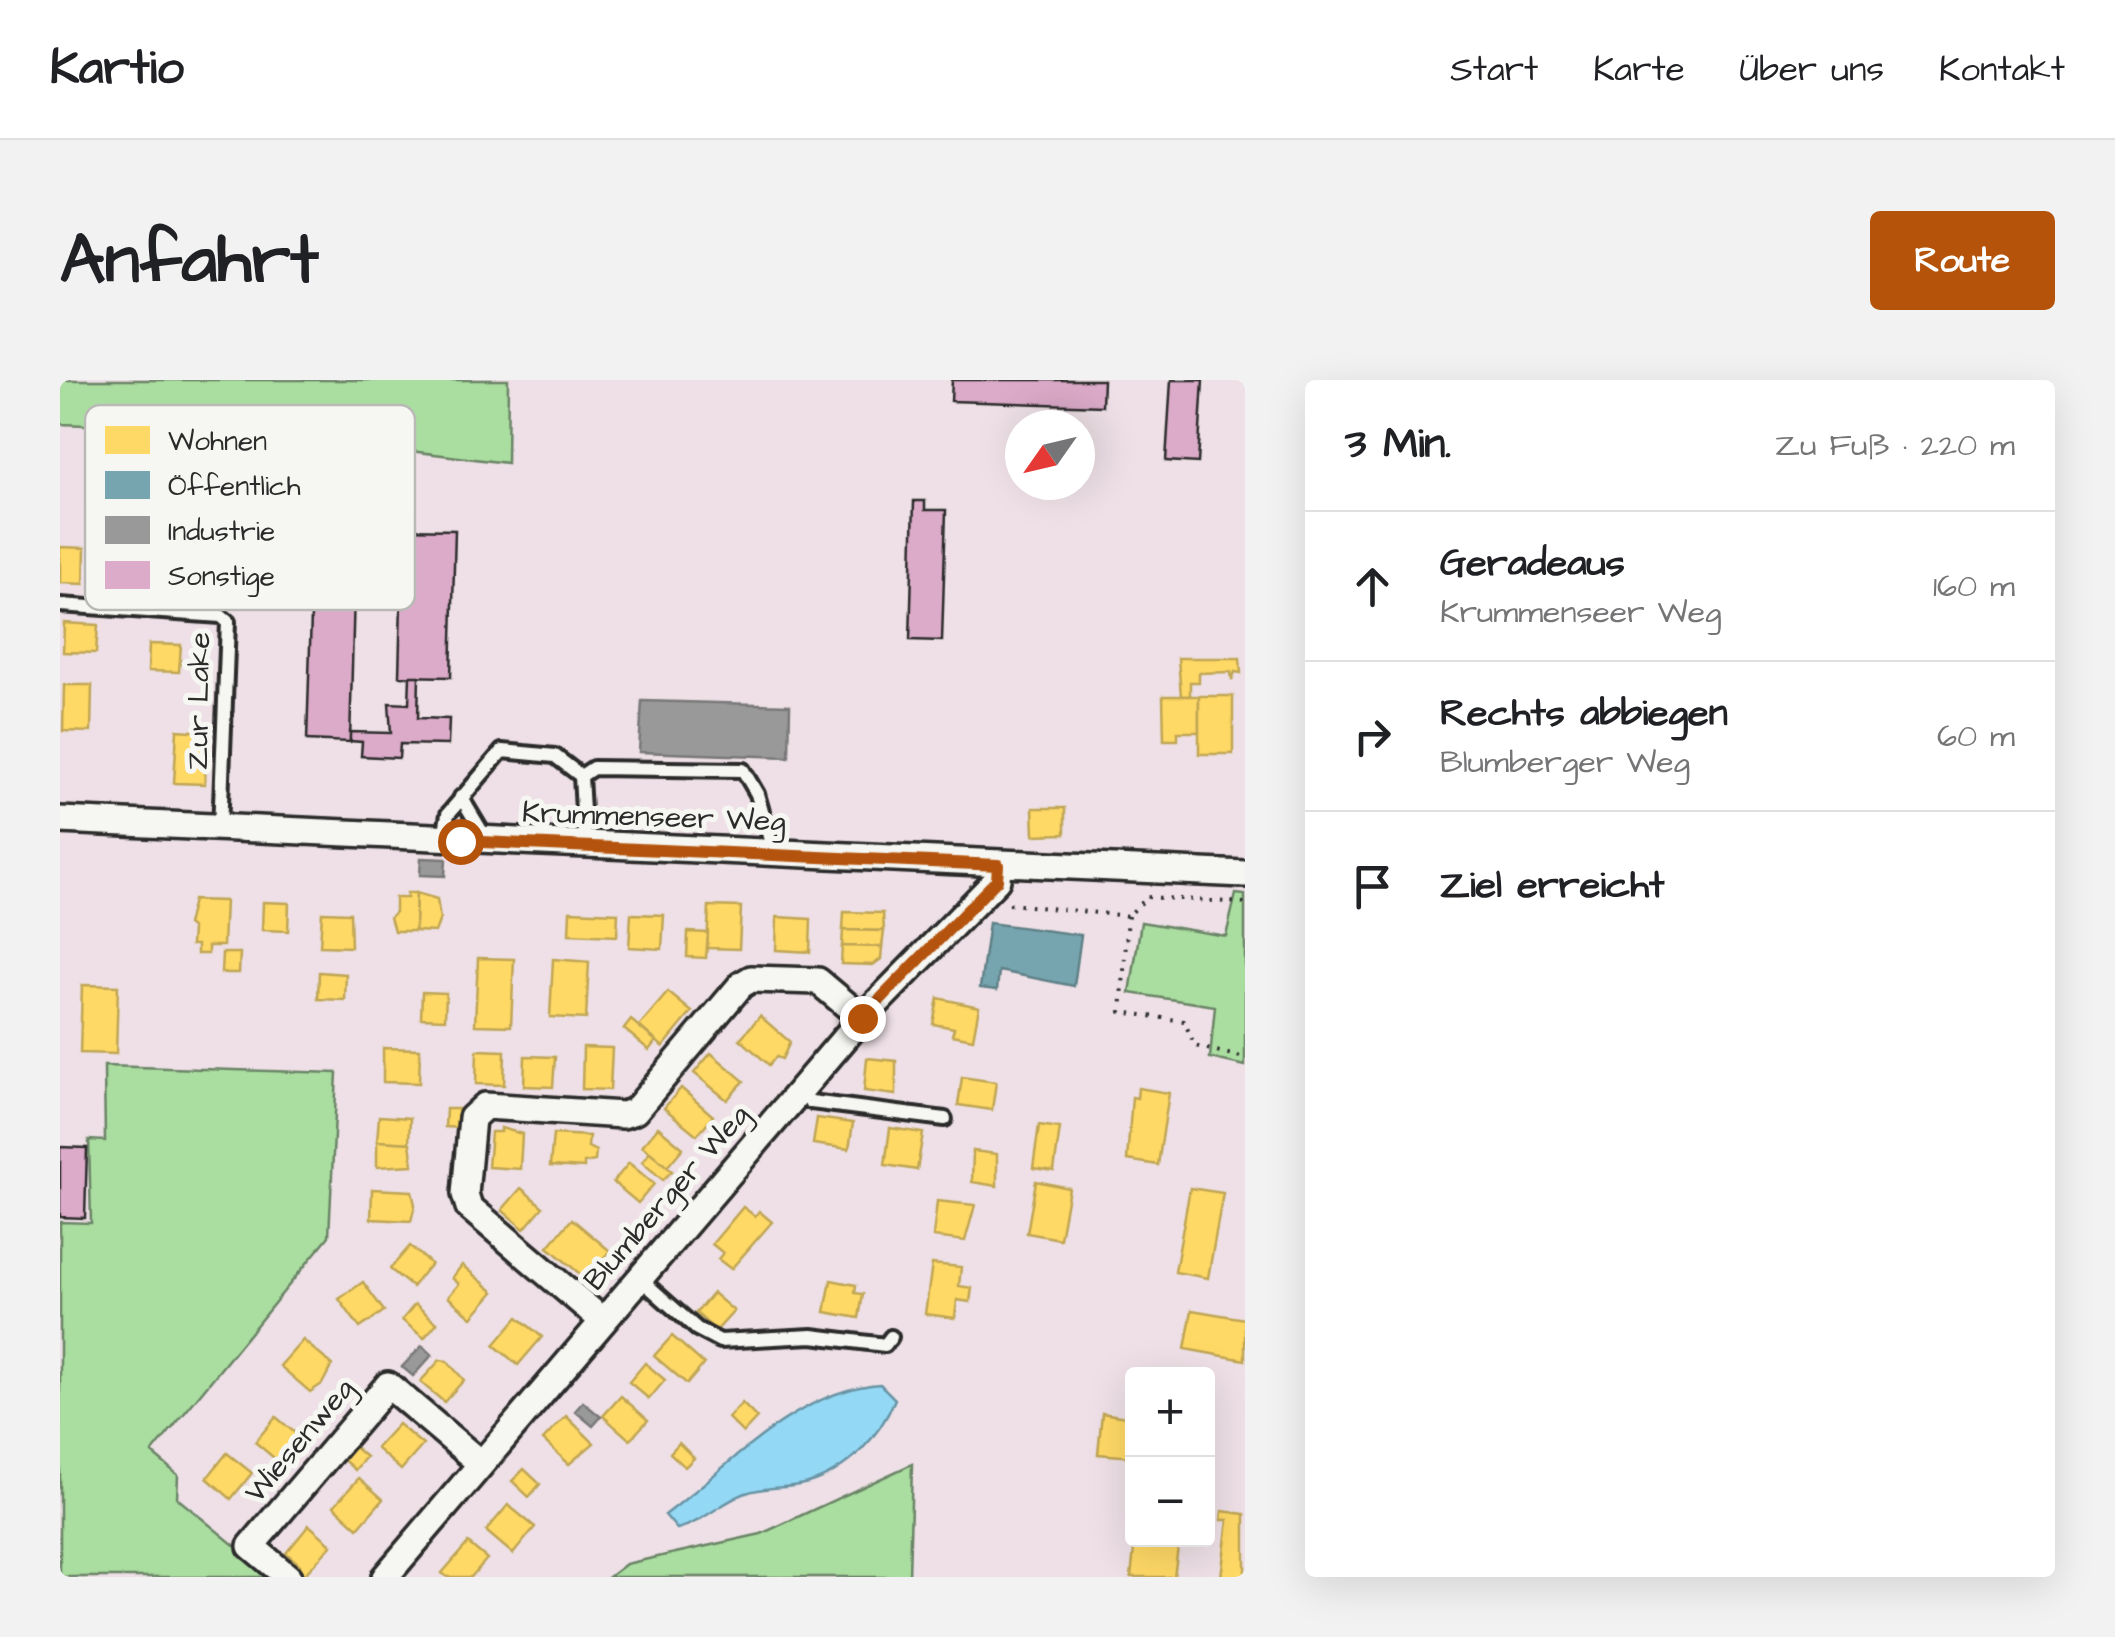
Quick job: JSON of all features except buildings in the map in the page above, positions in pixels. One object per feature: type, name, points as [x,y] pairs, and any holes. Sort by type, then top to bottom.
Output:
[{"type":"street","name":"Krummenseer Weg","points":[[60,820],[1245,874]]},
{"type":"street","name":"Blumberger Weg","points":[[385,1577],[862,1018],[997,880],[998,865]]},
{"type":"street","points":[[602,1320],[469,1207],[465,1194],[472,1118],[485,1106],[623,1115],[635,1111],[741,985],[751,979],[818,981],[862,1018]]},
{"type":"street","name":"Wiesenweg","points":[[288,1577],[252,1546],[388,1385],[480,1463]]},
{"type":"lane","name":"Zur Lake","points":[[60,605],[85,607]]},
{"type":"lane","name":"Zur Lake","points":[[133,610],[221,616],[228,622],[220,830]]},
{"type":"lane","points":[[444,840],[448,814],[502,752],[555,756],[581,776],[585,846]]},
{"type":"lane","points":[[581,776],[593,768],[743,770],[757,794],[774,854]]},
{"type":"lane","points":[[461,797],[488,842]]},
{"type":"lane","points":[[798,1093],[810,1102],[945,1119]]},
{"type":"lane","points":[[638,1277],[698,1329],[720,1340],[812,1336],[885,1345],[891,1338]]},
{"type":"path","points":[[1245,903],[1147,898],[1128,916],[1122,1012],[1184,1021],[1195,1046],[1245,1058]]},
{"type":"path","points":[[976,901],[1128,916]]},
{"type":"green space","points":[[60,380],[508,380],[507,463],[415,452],[415,405],[85,405],[85,425],[60,424]]},
{"type":"green space","points":[[1236,894],[1245,895],[1245,1066],[1210,1058],[1215,1006],[1130,993],[1141,922],[1226,936]]},
{"type":"green space","points":[[104,1066],[337,1073],[329,1236],[152,1453],[178,1475],[177,1498],[273,1577],[60,1577],[60,1222],[91,1223],[89,1140],[105,1141]]},
{"type":"green space","points":[[912,1464],[909,1577],[609,1577],[626,1564],[761,1534]]},
{"type":"water","points":[[880,1384],[895,1399],[889,1413],[861,1450],[836,1470],[808,1483],[746,1493],[677,1529],[665,1515],[792,1416],[849,1390]]},
{"type":"route","points":[[460,841],[998,865],[997,880],[862,1018]]}]
